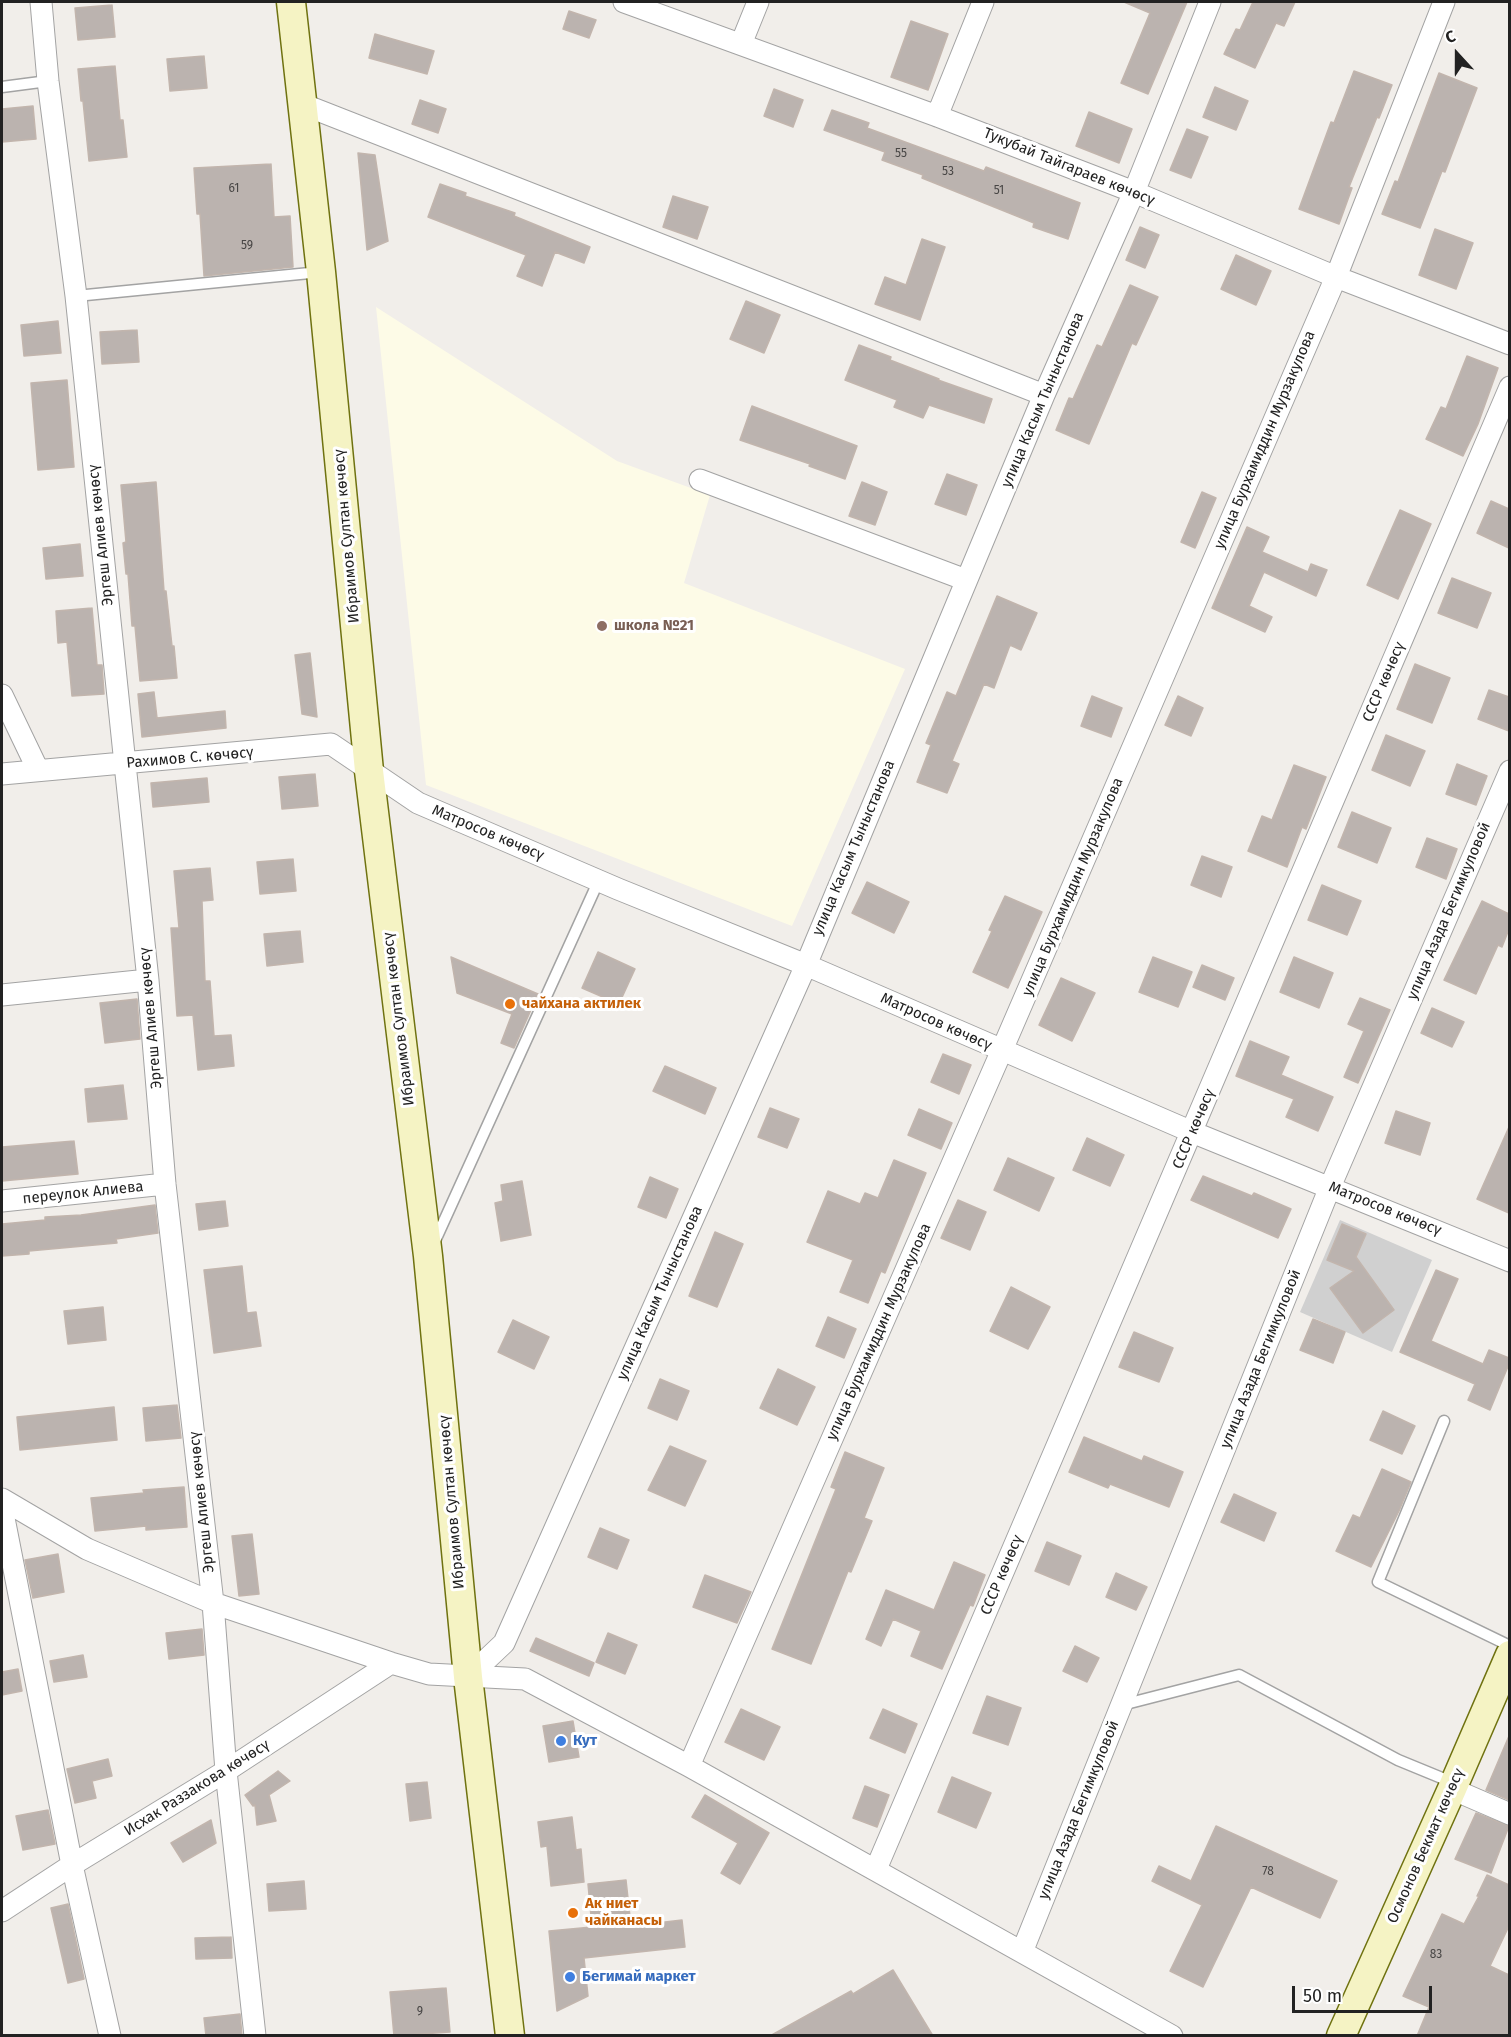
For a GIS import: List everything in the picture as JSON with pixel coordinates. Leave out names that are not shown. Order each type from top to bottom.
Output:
[{"type":"main road","name":"Ибраимов Султан көчөсү","points":[[291,2],[321,272],[369,771],[428,1256],[468,1677],[510,2036]]},
{"type":"main road","name":"Осмонов Бекмат көчөсү","points":[[1341,2036],[1509,1655]]},
{"type":"street","name":"Эргеш Алиев көчөсү","points":[[40,2],[76,296],[148,980],[165,1184],[213,1603],[226,1771],[255,2036]]},
{"type":"street","name":"Тукубай Тайгараев көчөсү","points":[[624,2],[937,116],[1134,192],[1336,277],[1509,344]]},
{"type":"street","points":[[741,44],[758,2]]},
{"type":"street","points":[[937,116],[983,2]]},
{"type":"street","name":"улица Касым Тыныстанова","points":[[468,1677],[504,1643],[806,965],[1044,395],[1134,192],[1210,2]]},
{"type":"street","name":"улица Бурхамиддин Мурзакулова","points":[[689,1766],[1336,277],[1444,2]]},
{"type":"street","points":[[302,104],[1044,395]]},
{"type":"street","name":"СССР көчөсү","points":[[876,1869],[1509,387]]},
{"type":"street","points":[[700,480],[966,580]]},
{"type":"street","points":[[2,695],[38,770]]},
{"type":"street","name":"Рахимов С. көчөсү","points":[[2,774],[332,744],[369,771]]},
{"type":"street","name":"Матросов көчөсү","points":[[369,771],[418,803],[806,965],[1192,1132],[1509,1261]]},
{"type":"street","name":"улица Азада Бегимкуловой","points":[[1022,1952],[1330,1187],[1509,771]]},
{"type":"street","points":[[2,995],[148,980]]},
{"type":"street","name":"переулок Алиева","points":[[2,1202],[165,1184]]},
{"type":"street","points":[[2,1499],[87,1549],[213,1603],[429,1674],[525,1679],[876,1869],[1172,2036]]},
{"type":"street","points":[[2,1508],[72,1865],[110,2036]]},
{"type":"street","name":"Исхак Раззакова көчөсү","points":[[2,1911],[72,1865],[226,1771],[391,1663]]},
{"type":"street","points":[[1453,1786],[1509,1814]]},
{"type":"lane","points":[[2,87],[48,81]]},
{"type":"lane","points":[[76,296],[321,272]]},
{"type":"lane","points":[[428,1256],[599,880]]},
{"type":"lane","points":[[1444,1421],[1378,1582],[1509,1646]]},
{"type":"lane","points":[[1122,1705],[1239,1676],[1398,1760],[1453,1786]]},
{"type":"shaded area","name":"школа №21","points":[[376,307],[617,461],[710,495],[684,583],[905,669],[792,926],[426,785]]},
{"type":"shaded area","points":[[1340,1220],[1432,1260],[1392,1352],[1300,1312]]},
{"type":"building","points":[[1124,2],[1187,2],[1148,94],[1121,83],[1150,13]]},
{"type":"building","points":[[1253,2],[1295,2],[1284,26],[1276,23],[1255,68],[1224,54],[1236,29],[1240,30]]},
{"type":"building","points":[[112,5],[115,37],[78,40],[75,8]]},
{"type":"building","points":[[569,11],[596,20],[589,38],[563,29]]},
{"type":"building","points":[[911,21],[948,34],[928,90],[891,77]]},
{"type":"building","points":[[375,34],[434,51],[427,74],[369,58]]},
{"type":"building","points":[[204,56],[207,88],[170,91],[167,59]]},
{"type":"building","points":[[115,66],[120,120],[123,120],[127,157],[89,161],[78,69]]},
{"type":"building","points":[[1354,71],[1392,85],[1349,187],[1352,188],[1339,224],[1299,209],[1331,122],[1334,123]]},
{"type":"building","points":[[1439,73],[1477,88],[1445,172],[1442,171],[1420,228],[1382,214],[1395,181],[1398,182]]},
{"type":"building","points":[[1215,87],[1248,101],[1236,130],[1203,117]]},
{"type":"building","points":[[774,89],[803,100],[793,127],[764,116]]},
{"type":"building","points":[[420,100],[446,109],[438,133],[412,124]]},
{"type":"building","points":[[33,106],[36,139],[2,142],[2,109]]},
{"type":"building","points":[[832,110],[869,123],[867,128],[984,171],[986,167],[1080,203],[1068,239],[1033,227],[1034,223],[922,178],[923,175],[882,160],[885,152],[824,130]]},
{"type":"building","points":[[1089,112],[1132,129],[1119,163],[1076,146]]},
{"type":"building","points":[[1187,129],[1208,137],[1191,178],[1170,170]]},
{"type":"building","points":[[358,153],[375,155],[388,241],[367,250]]},
{"type":"building","points":[[271,164],[274,217],[290,216],[293,267],[204,276],[194,168]]},
{"type":"building","points":[[440,184],[466,193],[465,196],[515,213],[514,216],[590,247],[584,263],[555,252],[542,286],[517,276],[526,255],[428,217]]},
{"type":"building","points":[[673,196],[708,207],[697,239],[663,227]]},
{"type":"building","points":[[1140,227],[1159,235],[1145,268],[1126,260]]},
{"type":"building","points":[[1435,229],[1473,243],[1456,289],[1419,275]]},
{"type":"building","points":[[922,239],[945,247],[920,320],[875,304],[885,277],[906,285]]},
{"type":"building","points":[[1236,255],[1271,271],[1256,305],[1221,289]]},
{"type":"building","points":[[1130,285],[1158,297],[1136,345],[1132,343],[1089,444],[1056,430],[1069,398],[1073,399],[1097,345],[1102,347]]},
{"type":"building","points":[[746,301],[780,315],[764,353],[730,339]]},
{"type":"building","points":[[58,321],[61,353],[24,356],[21,325]]},
{"type":"building","points":[[137,330],[139,362],[102,364],[100,332]]},
{"type":"building","points":[[859,345],[891,357],[890,360],[938,380],[992,399],[984,423],[929,405],[923,418],[894,407],[897,400],[845,380]]},
{"type":"building","points":[[1467,356],[1498,368],[1478,424],[1463,456],[1426,439],[1441,407],[1446,409]]},
{"type":"building","points":[[67,380],[74,467],[38,470],[31,383]]},
{"type":"building","points":[[752,406],[857,446],[845,479],[809,466],[810,464],[740,440]]},
{"type":"building","points":[[947,474],[977,485],[966,515],[935,504]]},
{"type":"building","points":[[156,482],[164,591],[166,591],[177,678],[140,681],[135,626],[132,626],[128,574],[126,574],[121,485]]},
{"type":"building","points":[[862,482],[887,492],[875,525],[849,516]]},
{"type":"building","points":[[1202,492],[1216,498],[1195,548],[1181,542]]},
{"type":"building","points":[[1491,501],[1509,509],[1509,548],[1477,533]]},
{"type":"building","points":[[1400,510],[1431,524],[1398,599],[1367,585]]},
{"type":"building","points":[[1247,527],[1269,537],[1262,552],[1308,572],[1311,564],[1327,570],[1316,596],[1264,572],[1249,606],[1272,617],[1265,632],[1212,608]]},
{"type":"building","points":[[80,544],[83,576],[46,579],[43,548]]},
{"type":"building","points":[[1452,578],[1491,593],[1477,628],[1438,613]]},
{"type":"building","points":[[997,596],[1037,613],[1021,650],[1010,645],[994,688],[984,684],[952,761],[959,764],[947,793],[917,782],[931,745],[926,743],[947,692],[956,696]]},
{"type":"building","points":[[92,608],[97,665],[102,665],[104,694],[72,696],[67,642],[58,643],[56,611]]},
{"type":"building","points":[[310,653],[317,717],[302,714],[295,655]]},
{"type":"building","points":[[1415,664],[1450,678],[1432,723],[1397,709]]},
{"type":"building","points":[[1489,690],[1509,697],[1509,731],[1478,719]]},
{"type":"building","points":[[154,692],[157,718],[225,711],[226,728],[142,737],[138,694]]},
{"type":"building","points":[[1092,696],[1122,708],[1111,737],[1081,726]]},
{"type":"building","points":[[1178,696],[1203,708],[1191,736],[1165,725]]},
{"type":"building","points":[[1386,735],[1425,751],[1410,786],[1372,770]]},
{"type":"building","points":[[1457,764],[1487,776],[1476,805],[1446,794]]},
{"type":"building","points":[[1294,765],[1326,777],[1306,829],[1302,827],[1287,867],[1248,851],[1262,816],[1272,820]]},
{"type":"building","points":[[315,774],[318,806],[282,809],[279,777]]},
{"type":"building","points":[[207,778],[209,802],[153,807],[151,783]]},
{"type":"building","points":[[1352,812],[1391,828],[1377,863],[1338,847]]},
{"type":"building","points":[[1427,838],[1457,849],[1446,879],[1416,867]]},
{"type":"building","points":[[1202,856],[1232,867],[1221,897],[1191,885]]},
{"type":"building","points":[[293,859],[296,891],[260,894],[257,862]]},
{"type":"building","points":[[210,868],[213,900],[202,901],[205,981],[210,981],[214,1036],[231,1035],[234,1066],[198,1070],[193,1015],[177,1016],[171,928],[179,928],[174,871]]},
{"type":"building","points":[[867,882],[909,902],[894,933],[852,913]]},
{"type":"building","points":[[1322,885],[1361,901],[1347,935],[1308,920]]},
{"type":"building","points":[[1005,896],[1042,912],[1008,988],[973,972]]},
{"type":"building","points":[[1482,901],[1509,914],[1509,929],[1502,947],[1498,945],[1476,994],[1444,980]]},
{"type":"building","points":[[300,931],[303,962],[267,966],[264,934]]},
{"type":"building","points":[[598,952],[635,969],[619,1004],[582,988]]},
{"type":"building","name":"чайхана актилек","points":[[451,957],[538,994],[514,1048],[501,1043],[512,1014],[457,993]]},
{"type":"building","points":[[1153,957],[1192,972],[1178,1007],[1139,992]]},
{"type":"building","points":[[1294,957],[1333,973],[1319,1008],[1280,992]]},
{"type":"building","points":[[1202,965],[1234,978],[1225,1000],[1193,987]]},
{"type":"building","points":[[1061,978],[1095,993],[1072,1041],[1039,1025]]},
{"type":"building","points":[[1360,998],[1390,1010],[1358,1083],[1344,1077],[1364,1031],[1348,1024]]},
{"type":"building","points":[[137,999],[140,1039],[105,1043],[100,1003]]},
{"type":"building","points":[[1432,1008],[1464,1022],[1452,1047],[1421,1033]]},
{"type":"building","points":[[1250,1041],[1289,1057],[1281,1075],[1333,1097],[1318,1131],[1286,1117],[1294,1099],[1236,1076]]},
{"type":"building","points":[[943,1054],[971,1065],[959,1094],[931,1082]]},
{"type":"building","points":[[665,1066],[716,1088],[705,1114],[653,1091]]},
{"type":"building","points":[[123,1085],[127,1119],[88,1122],[85,1089]]},
{"type":"building","points":[[770,1108],[799,1119],[787,1148],[758,1137]]},
{"type":"building","points":[[919,1109],[952,1123],[941,1149],[908,1135]]},
{"type":"building","points":[[1396,1111],[1430,1123],[1420,1155],[1385,1143]]},
{"type":"building","points":[[1509,1127],[1509,1213],[1477,1199]]},
{"type":"building","points":[[1087,1138],[1124,1155],[1110,1186],[1073,1170]]},
{"type":"building","points":[[74,1141],[78,1174],[2,1181],[2,1147]]},
{"type":"building","points":[[1008,1158],[1054,1178],[1039,1211],[994,1190]]},
{"type":"building","points":[[894,1160],[926,1173],[885,1273],[881,1271],[868,1303],[840,1292],[853,1260],[807,1242],[828,1191],[860,1204],[865,1193],[878,1198]]},
{"type":"building","points":[[1203,1176],[1252,1196],[1254,1193],[1291,1209],[1278,1238],[1191,1200]]},
{"type":"building","points":[[650,1177],[678,1189],[666,1218],[638,1207]]},
{"type":"building","points":[[522,1181],[531,1235],[501,1241],[495,1203],[503,1201],[501,1185]]},
{"type":"building","points":[[958,1200],[986,1212],[970,1250],[941,1238]]},
{"type":"building","points":[[225,1201],[228,1226],[199,1230],[196,1204]]},
{"type":"building","points":[[155,1205],[158,1233],[116,1239],[117,1243],[29,1251],[29,1254],[2,1256],[2,1224]]},
{"type":"building","points":[[1342,1224],[1366,1234],[1356,1257],[1394,1310],[1363,1333],[1330,1288],[1354,1271],[1327,1260]]},
{"type":"building","points":[[715,1232],[743,1244],[717,1307],[689,1296]]},
{"type":"building","points":[[242,1266],[247,1313],[256,1312],[261,1346],[214,1353],[204,1270]]},
{"type":"building","points":[[1436,1270],[1458,1279],[1431,1341],[1483,1364],[1489,1350],[1509,1358],[1509,1364],[1490,1410],[1468,1400],[1475,1384],[1400,1352]]},
{"type":"building","points":[[1011,1287],[1050,1307],[1028,1349],[990,1331]]},
{"type":"building","points":[[103,1307],[106,1340],[68,1344],[64,1311]]},
{"type":"building","points":[[828,1317],[856,1329],[844,1358],[816,1346]]},
{"type":"building","points":[[1313,1319],[1345,1332],[1333,1363],[1300,1350]]},
{"type":"building","points":[[513,1320],[549,1337],[534,1369],[498,1352]]},
{"type":"building","points":[[1134,1332],[1173,1348],[1159,1382],[1119,1367]]},
{"type":"building","points":[[778,1369],[815,1387],[797,1425],[760,1408]]},
{"type":"building","points":[[660,1379],[689,1391],[677,1420],[648,1408]]},
{"type":"building","points":[[177,1405],[181,1438],[146,1441],[143,1408]]},
{"type":"building","points":[[114,1407],[117,1440],[20,1450],[17,1417]]},
{"type":"building","points":[[1383,1411],[1415,1426],[1402,1454],[1370,1440]]},
{"type":"building","points":[[1084,1437],[1142,1461],[1144,1456],[1183,1472],[1169,1507],[1110,1484],[1108,1488],[1069,1472]]},
{"type":"building","points":[[670,1446],[706,1461],[685,1506],[648,1490]]},
{"type":"building","points":[[845,1452],[884,1468],[864,1518],[872,1521],[851,1572],[848,1571],[811,1664],[772,1649],[836,1489],[831,1487]]},
{"type":"building","points":[[1382,1469],[1411,1482],[1371,1567],[1336,1551],[1353,1515],[1360,1518]]},
{"type":"building","points":[[184,1487],[187,1527],[146,1530],[146,1526],[95,1531],[91,1498],[144,1493],[143,1490]]},
{"type":"building","points":[[1234,1494],[1276,1513],[1264,1541],[1221,1522]]},
{"type":"building","points":[[600,1528],[629,1540],[617,1569],[588,1557]]},
{"type":"building","points":[[252,1534],[259,1594],[239,1596],[232,1536]]},
{"type":"building","points":[[1047,1542],[1081,1556],[1069,1585],[1035,1571]]},
{"type":"building","points":[[58,1554],[64,1592],[33,1598],[25,1560]]},
{"type":"building","points":[[954,1562],[985,1575],[973,1606],[970,1605],[942,1669],[911,1656],[921,1631],[893,1619],[881,1646],[866,1639],[886,1590],[934,1610]]},
{"type":"building","points":[[1116,1573],[1147,1587],[1136,1610],[1106,1597]]},
{"type":"building","points":[[705,1575],[751,1592],[737,1623],[693,1607]]},
{"type":"building","points":[[202,1629],[204,1655],[169,1659],[166,1633]]},
{"type":"building","points":[[608,1633],[637,1645],[625,1674],[596,1662]]},
{"type":"building","points":[[536,1638],[594,1663],[589,1676],[530,1651]]},
{"type":"building","points":[[1075,1646],[1099,1658],[1087,1682],[1063,1671]]},
{"type":"building","points":[[83,1655],[87,1677],[54,1682],[50,1661]]},
{"type":"building","points":[[18,1669],[22,1691],[2,1695],[2,1672]]},
{"type":"building","points":[[987,1696],[1021,1708],[1008,1745],[973,1733]]},
{"type":"building","points":[[741,1709],[780,1727],[764,1760],[725,1742]]},
{"type":"building","points":[[883,1709],[917,1724],[905,1753],[870,1738]]},
{"type":"building","name":"Кут","points":[[573,1721],[579,1757],[549,1762],[543,1726]]},
{"type":"building","points":[[1509,1736],[1509,1800],[1486,1790]]},
{"type":"building","points":[[108,1759],[112,1776],[92,1781],[96,1798],[75,1803],[67,1769]]},
{"type":"building","points":[[278,1771],[290,1781],[269,1795],[276,1821],[257,1825],[255,1805],[253,1806],[245,1795]]},
{"type":"building","points":[[952,1777],[991,1793],[976,1828],[938,1812]]},
{"type":"building","points":[[427,1782],[431,1818],[410,1821],[406,1784]]},
{"type":"building","points":[[865,1786],[889,1795],[877,1827],[853,1818]]},
{"type":"building","points":[[705,1795],[769,1833],[740,1884],[721,1873],[738,1843],[692,1817]]},
{"type":"building","points":[[48,1810],[55,1844],[23,1850],[16,1816]]},
{"type":"building","points":[[1476,1813],[1509,1826],[1491,1873],[1455,1859]]},
{"type":"building","points":[[572,1817],[576,1850],[581,1849],[584,1882],[551,1886],[547,1846],[541,1847],[538,1822]]},
{"type":"building","points":[[211,1820],[216,1843],[183,1862],[171,1843]]},
{"type":"building","points":[[1216,1826],[1337,1881],[1320,1918],[1251,1887],[1203,1987],[1170,1971],[1202,1905],[1152,1881],[1159,1866],[1191,1881]]},
{"type":"building","points":[[1487,1875],[1509,1885],[1509,1926],[1490,1966],[1509,1975],[1509,2036],[1417,2036],[1429,2007],[1403,1996],[1442,1914],[1464,1924]]},
{"type":"building","points":[[626,1880],[631,1926],[682,1920],[685,1947],[584,1958],[588,1996],[557,2011],[549,1931],[592,1927],[588,1884]]},
{"type":"building","points":[[304,1881],[306,1909],[269,1911],[267,1884]]},
{"type":"building","points":[[68,1904],[84,1979],[68,1983],[51,1908]]},
{"type":"building","points":[[231,1937],[232,1958],[196,1959],[195,1938]]},
{"type":"building","points":[[893,1970],[933,2036],[770,2036],[851,1991],[853,1994]]},
{"type":"building","points":[[446,1988],[450,2032],[394,2036],[390,1992]]},
{"type":"building","points":[[240,2014],[242,2036],[206,2036],[204,2018]]},
{"type":"place","name":"школа №21","points":[[602,626]]},
{"type":"place","name":"чайхана актилек","points":[[510,1004]]},
{"type":"place","name":"Кут","points":[[561,1741]]},
{"type":"place","name":"Ак ниет чайканасы","points":[[573,1913]]},
{"type":"place","name":"Бегимай маркет","points":[[570,1977]]}]
